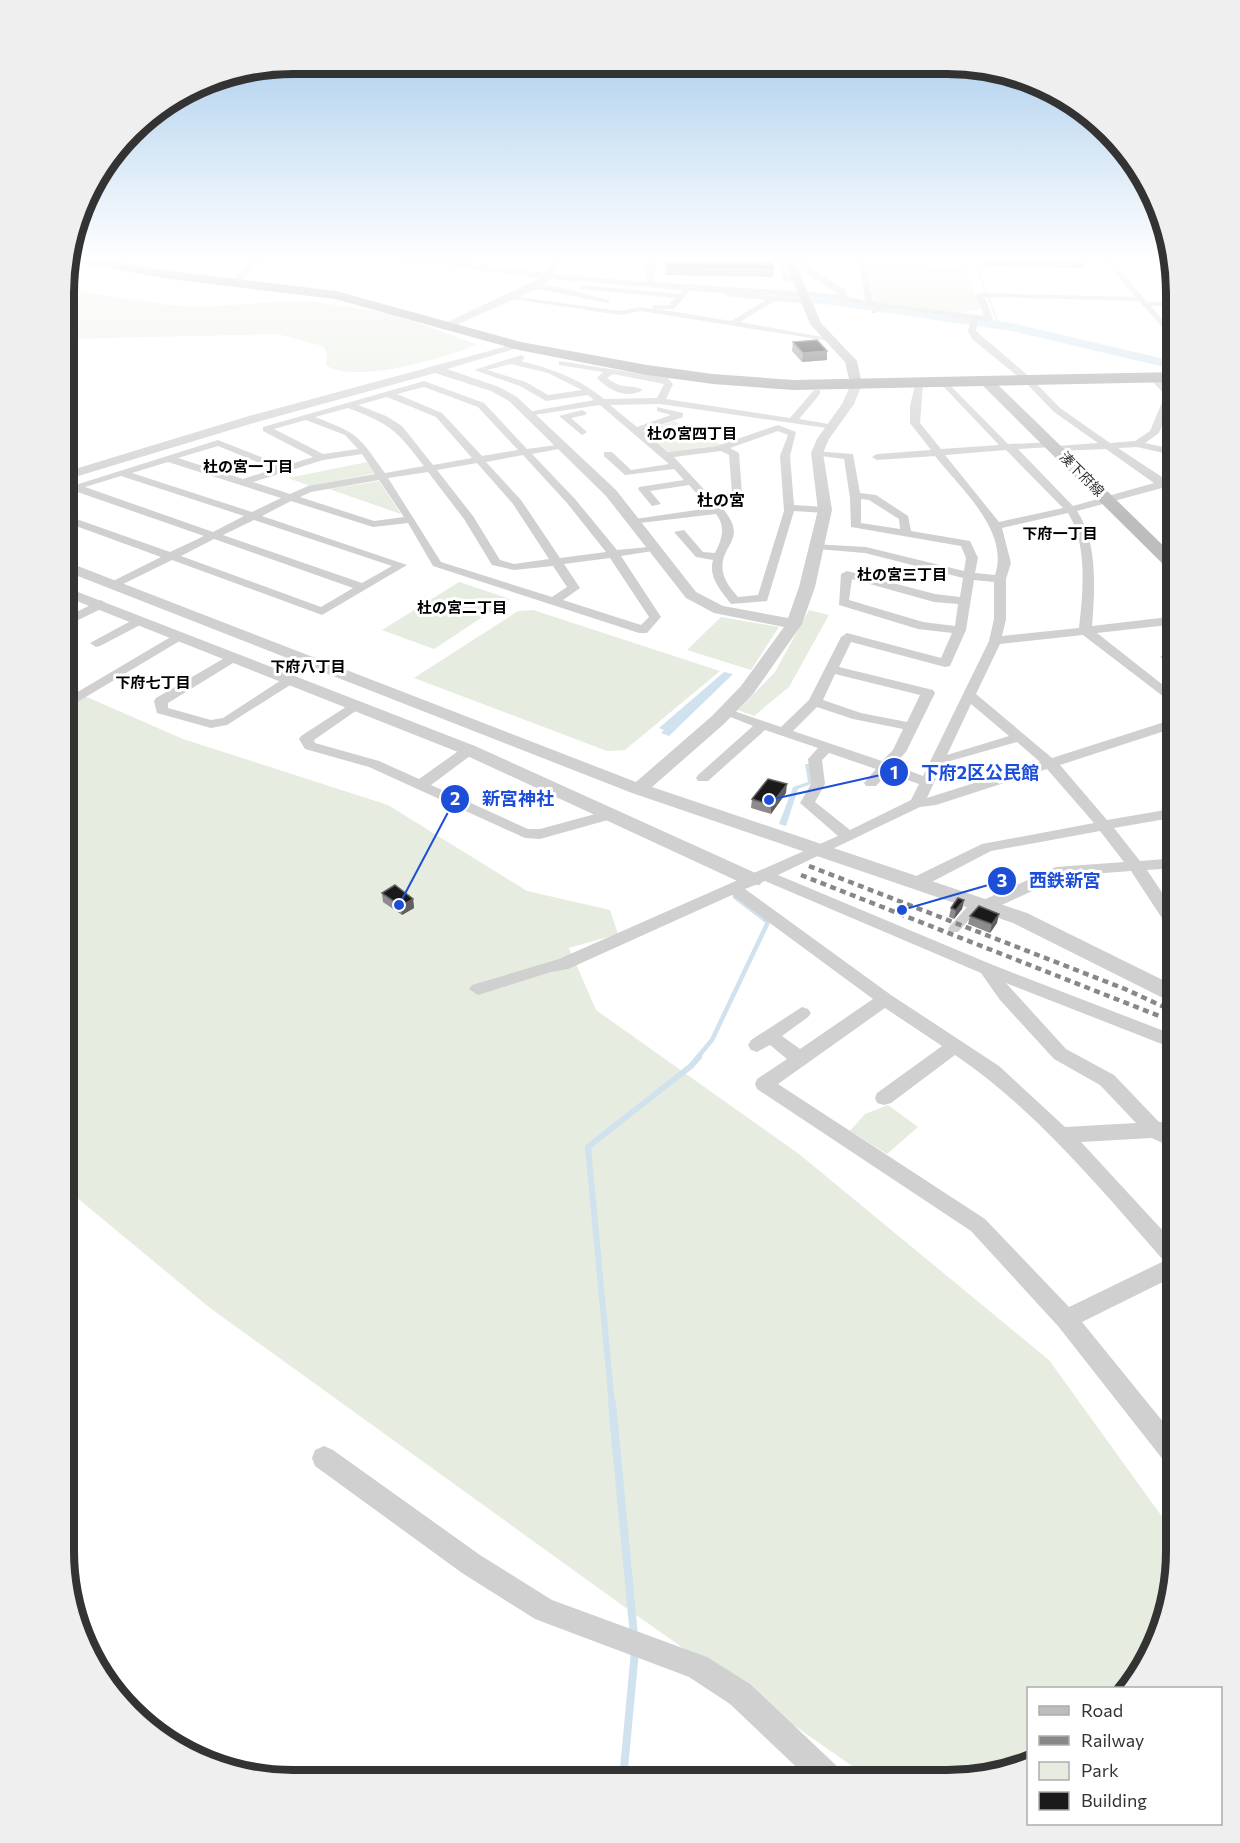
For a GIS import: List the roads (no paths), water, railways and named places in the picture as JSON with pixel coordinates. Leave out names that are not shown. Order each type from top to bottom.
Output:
[{"type":"highway","points":[[519,346],[701,378],[776,384],[1166,377]]},
{"type":"main road","points":[[836,346],[851,361],[856,384]]},
{"type":"main road","name":"湊下府線","points":[[987,382],[1166,557]]},
{"type":"street","points":[[74,473],[253,419],[519,346]]},
{"type":"street","points":[[985,346],[1029,381],[1057,410],[1105,446],[1166,486]]},
{"type":"street","points":[[531,356],[478,370],[523,384],[546,398],[589,392]]},
{"type":"street","points":[[512,361],[566,377],[589,392],[677,466],[719,510],[728,524],[729,537],[715,570],[717,578],[735,601],[764,598],[789,508],[785,456],[794,434],[778,428],[722,448],[665,455]]},
{"type":"street","points":[[562,363],[665,380],[669,384],[660,401]]},
{"type":"street","points":[[435,369],[503,392],[528,413],[612,493],[685,589],[699,601],[719,610],[794,624]]},
{"type":"street","points":[[611,371],[602,378],[617,390],[666,391]]},
{"type":"street","points":[[1154,378],[1166,391]]},
{"type":"street","points":[[944,382],[1069,509],[1078,521],[1085,539],[1088,607],[1085,630]]},
{"type":"street","points":[[917,802],[995,641],[1000,619],[1000,579],[1005,563],[996,526],[914,419],[919,383]]},
{"type":"street","points":[[306,417],[348,433],[381,475],[411,519],[437,564],[643,630],[655,617],[613,553],[571,501],[481,405],[424,384],[348,405],[306,417],[266,429],[322,457]]},
{"type":"street","points":[[639,789],[725,712],[758,678],[794,624],[807,587],[825,510],[817,453],[831,427],[848,404],[856,384]]},
{"type":"street","points":[[792,421],[817,392]]},
{"type":"street","points":[[388,394],[439,415],[517,502],[574,588],[552,602]]},
{"type":"street","points":[[582,432],[564,416],[660,401],[831,427]]},
{"type":"street","points":[[1137,444],[1154,433],[1166,404]]},
{"type":"street","points":[[348,405],[394,424],[469,518],[496,563],[513,567],[655,548]]},
{"type":"street","points":[[528,413],[654,407],[680,415],[634,430]]},
{"type":"street","points":[[74,488],[218,443],[281,468]]},
{"type":"street","points":[[877,458],[1010,448],[1137,444],[1166,451]]},
{"type":"street","points":[[113,585],[291,497],[319,486],[561,446]]},
{"type":"street","points":[[710,500],[737,495],[734,453],[722,448]]},
{"type":"street","points":[[244,482],[281,468],[322,457],[363,451]]},
{"type":"street","points":[[784,732],[815,702],[848,637],[945,663],[960,630],[972,558],[966,543],[855,525],[858,496],[850,474],[851,452],[817,453]]},
{"type":"street","points":[[608,453],[629,473],[677,466]]},
{"type":"street","points":[[170,459],[373,524],[411,519]]},
{"type":"street","points":[[74,521],[322,610],[401,565],[123,473]]},
{"type":"street","points":[[656,504],[643,489],[692,482]]},
{"type":"street","points":[[996,526],[1108,501],[1163,484]]},
{"type":"street","points":[[74,491],[362,587]]},
{"type":"street","points":[[858,496],[872,497],[904,519],[906,534]]},
{"type":"street","points":[[789,508],[825,510]]},
{"type":"street","points":[[635,522],[719,510]]},
{"type":"street","points":[[680,532],[700,555],[719,557]]},
{"type":"street","points":[[817,546],[866,550],[948,573],[1000,579]]},
{"type":"street","points":[[960,630],[922,626],[843,602],[847,569],[934,598],[964,601]]},
{"type":"street","points":[[74,570],[639,789],[1020,918],[1166,988]]},
{"type":"street","points":[[74,595],[469,750],[610,814],[759,877],[1166,1039]]},
{"type":"street","points":[[74,618],[101,604]]},
{"type":"street","points":[[96,643],[140,620]]},
{"type":"street","points":[[995,641],[1166,621]]},
{"type":"street","points":[[1085,630],[1166,694]]},
{"type":"street","points":[[74,700],[179,636]]},
{"type":"street","points":[[233,657],[161,701],[162,710],[211,724],[227,721],[291,680]]},
{"type":"street","points":[[832,669],[874,682],[928,693],[899,752],[871,783]]},
{"type":"street","points":[[969,695],[1050,763],[1105,825],[1166,911]]},
{"type":"street","points":[[815,702],[858,716],[911,727]]},
{"type":"street","points":[[355,705],[306,739],[310,746],[374,764],[525,833],[540,834],[610,814]]},
{"type":"street","points":[[725,712],[927,782]]},
{"type":"street","points":[[703,778],[763,725]]},
{"type":"street","points":[[478,989],[562,964],[849,837],[917,802],[931,802],[1166,726]]},
{"type":"street","points":[[938,759],[950,759],[1020,737]]},
{"type":"street","points":[[827,747],[815,759],[818,784],[807,803],[849,837]]},
{"type":"street","points":[[421,785],[469,750]]},
{"type":"street","points":[[916,883],[987,847],[1166,814]]},
{"type":"street","points":[[954,930],[973,908],[985,906],[1062,871],[1166,863]]},
{"type":"street","points":[[733,888],[885,999],[992,1071],[1089,1161],[1166,1248]]},
{"type":"street","points":[[987,969],[1006,996],[1060,1054],[1107,1080],[1154,1130],[1166,1136]]},
{"type":"street","points":[[885,999],[764,1084],[978,1225],[1065,1319],[1166,1444]]},
{"type":"street","points":[[800,1059],[764,1040],[802,1013]]},
{"type":"street","points":[[884,1098],[954,1047]]},
{"type":"street","points":[[1062,1135],[1166,1130]]},
{"type":"street","points":[[1065,1319],[1166,1270]]},
{"type":"street","points":[[324,1458],[471,1564],[544,1610],[698,1667],[740,1694],[820,1770]]},
{"type":"water","points":[[724,672],[733,674],[669,736],[661,733],[664,730],[659,728]]},
{"type":"water","points":[[805,764],[810,764],[811,784],[798,789],[786,826],[779,824],[793,787],[808,782]]},
{"type":"waterway","points":[[1092,346],[1166,363]]},
{"type":"waterway","points":[[697,1058],[712,1040],[768,922],[735,897]]},
{"type":"waterway","points":[[612,1405],[588,1147],[691,1066],[699,1057]]},
{"type":"waterway","points":[[612,1403],[634,1636]]},
{"type":"waterway","points":[[624,1770],[635,1651]]},
{"type":"railway","points":[[809,866],[1125,989],[1166,1008]]},
{"type":"railway","points":[[801,875],[1166,1019]]},
{"type":"place","name":"下府2区公民館","points":[[769,800]]},
{"type":"place","name":"新宮神社","points":[[399,905]]},
{"type":"place","name":"西鉄新宮","points":[[902,910]]},
{"type":"district","name":"杜の宮四丁目","points":[[692,434]]},
{"type":"district","name":"杜の宮一丁目","points":[[248,467]]},
{"type":"district","name":"杜の宮","points":[[721,500]]},
{"type":"district","name":"下府一丁目","points":[[1060,534]]},
{"type":"district","name":"杜の宮三丁目","points":[[902,575]]},
{"type":"district","name":"杜の宮二丁目","points":[[462,608]]},
{"type":"district","name":"下府八丁目","points":[[308,667]]},
{"type":"district","name":"下府七丁目","points":[[153,683]]}]
